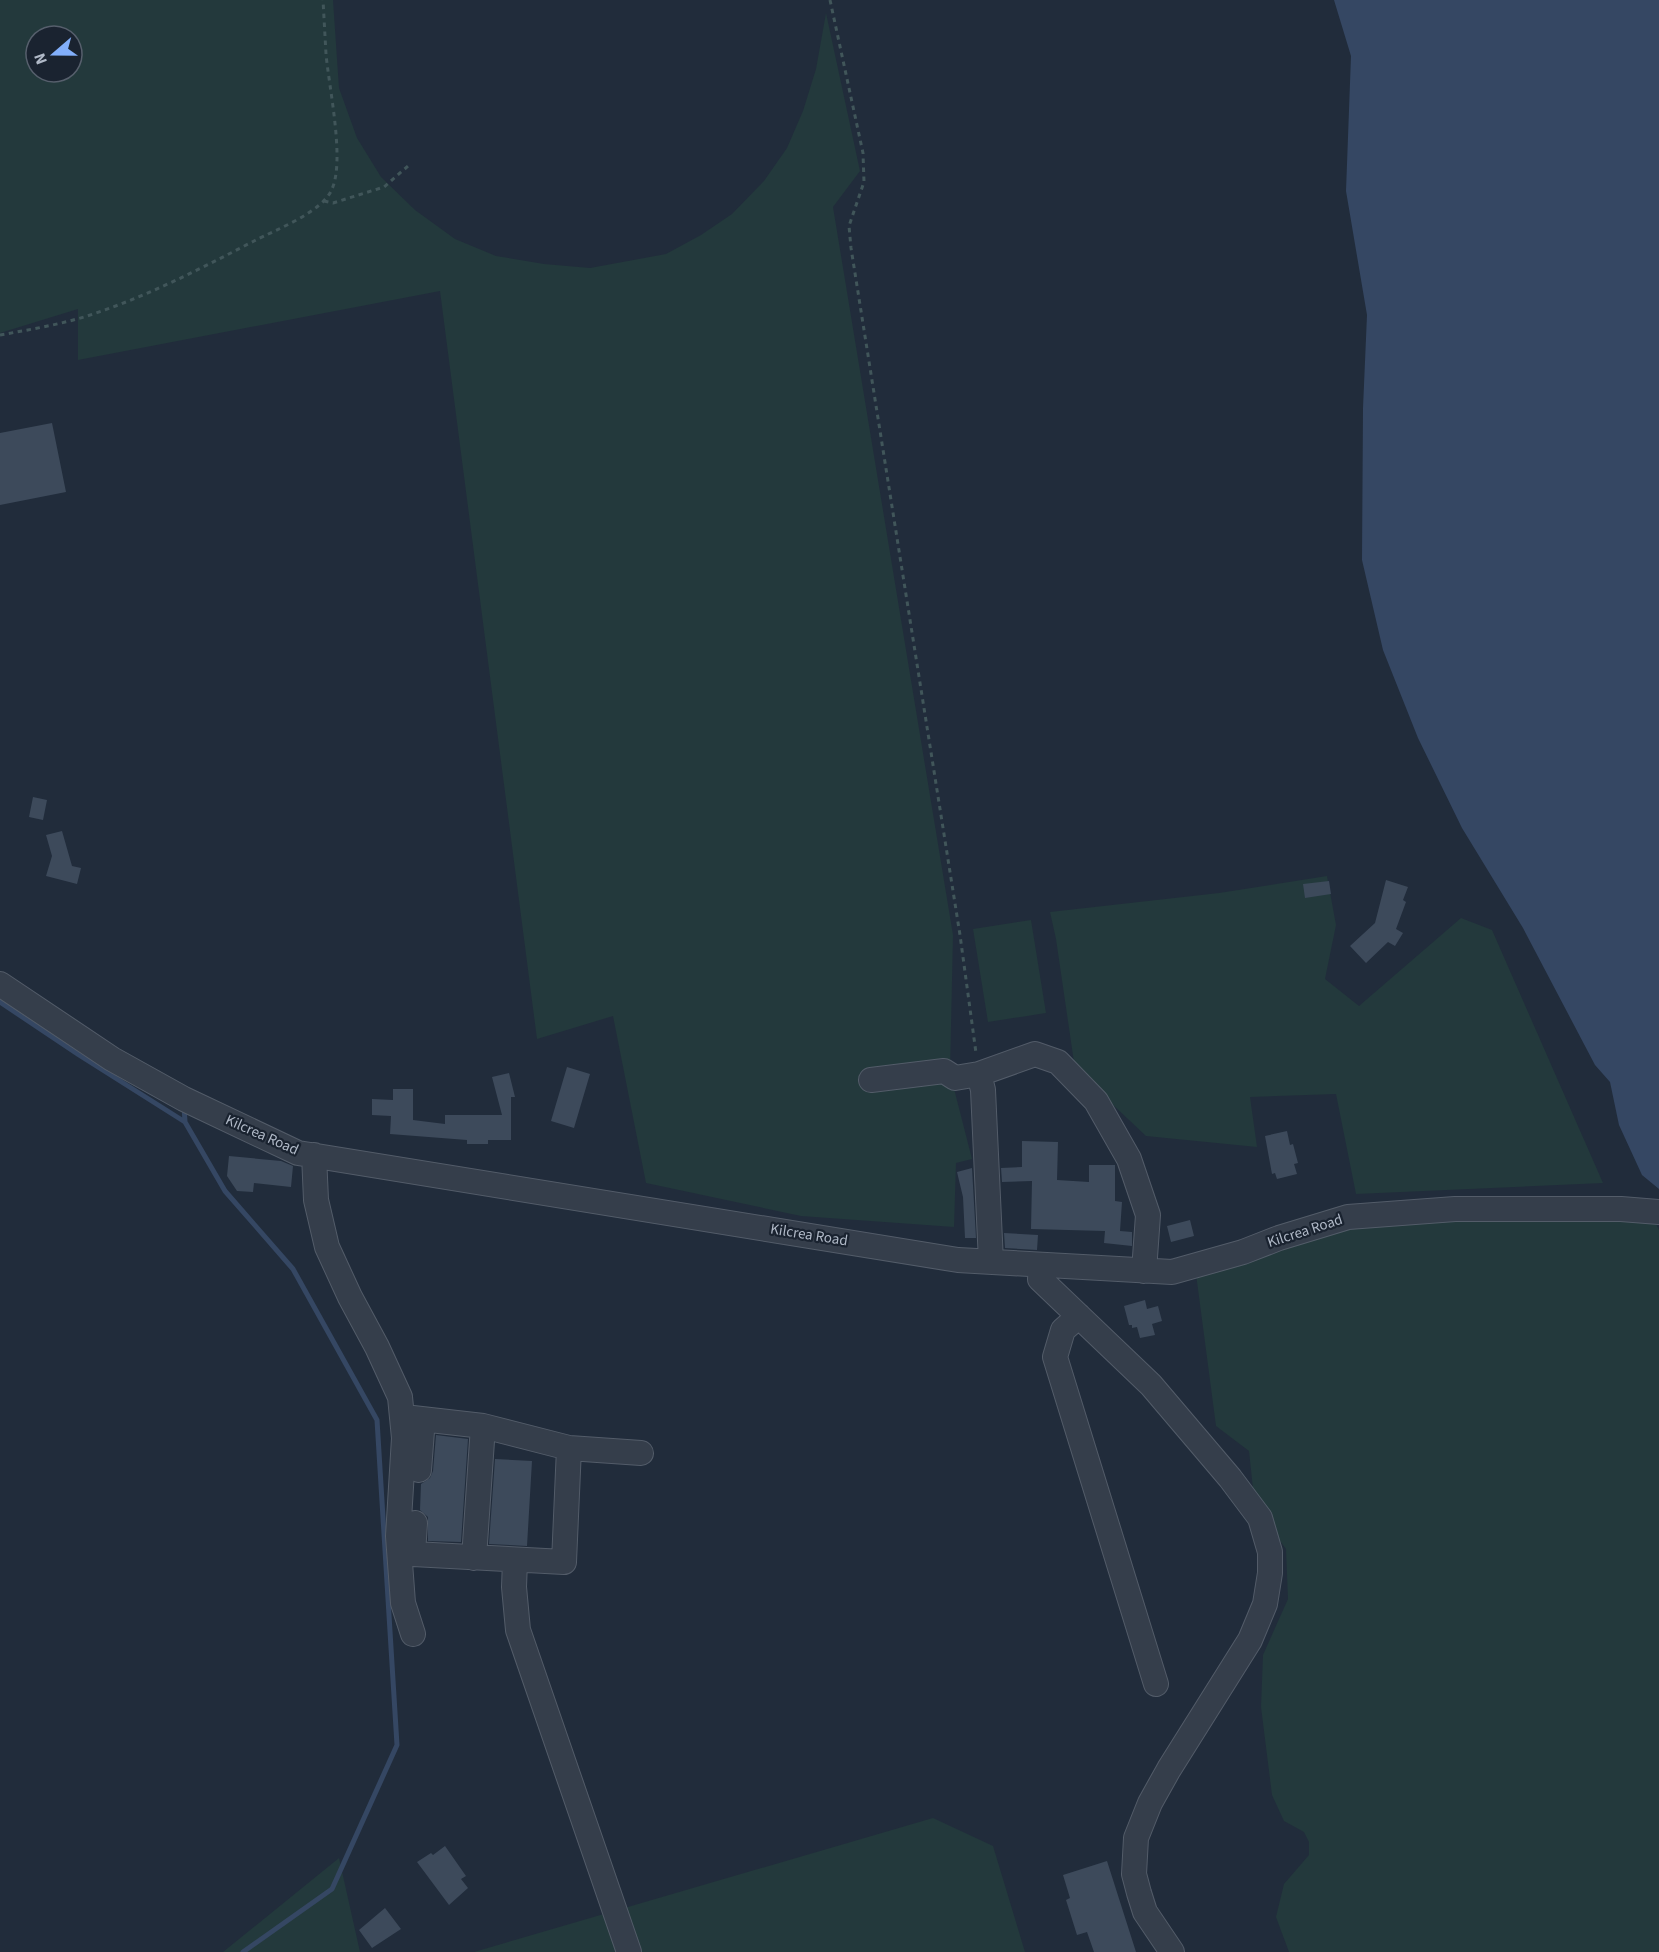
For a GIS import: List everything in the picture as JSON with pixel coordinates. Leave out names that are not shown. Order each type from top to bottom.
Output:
[{"type":"street","name":"Kilcrea Road","points":[[0,984],[112,1059],[184,1099],[298,1153],[958,1260],[1173,1272],[1243,1252],[1279,1238],[1348,1217],[1455,1209],[1621,1209],[1659,1212]]},
{"type":"street","points":[[871,1080],[944,1071],[955,1078],[978,1074],[1035,1054],[1058,1062],[1096,1101],[1129,1159],[1148,1215],[1144,1271]]},
{"type":"street","points":[[978,1074],[983,1090],[991,1262]]},
{"type":"street","points":[[315,1155],[316,1200],[327,1248],[400,1397],[404,1438],[398,1536],[403,1603],[413,1634]]},
{"type":"street","points":[[1041,1264],[1040,1279],[1151,1385],[1230,1478],[1260,1518],[1270,1552],[1270,1573],[1264,1604],[1250,1640],[1169,1769],[1150,1803],[1136,1838],[1134,1874],[1138,1893],[1145,1912],[1172,1952]]},
{"type":"street","points":[[1078,1316],[1063,1330],[1055,1357],[1156,1684]]},
{"type":"street","points":[[402,1417],[483,1426],[569,1448],[641,1453]]},
{"type":"street","points":[[474,1558],[483,1426]]},
{"type":"street","points":[[422,1431],[413,1554],[564,1562],[569,1448]]},
{"type":"street","points":[[515,1561],[514,1587],[518,1630],[629,1952]]},
{"type":"path","points":[[0,335],[81,318],[161,288],[301,217],[324,201],[332,190],[337,145],[323,0]]},
{"type":"path","points":[[830,0],[863,153],[864,182],[849,226],[851,248],[958,923],[978,1074]]},
{"type":"path","points":[[324,201],[333,203],[384,188],[408,166]]},
{"type":"green space","points":[[0,0],[333,0],[339,88],[357,138],[381,177],[415,210],[455,239],[496,256],[544,264],[590,268],[666,254],[701,235],[732,214],[764,181],[787,148],[803,111],[816,69],[826,13],[860,171],[833,207],[953,935],[950,1073],[972,1159],[956,1163],[954,1227],[801,1216],[646,1183],[613,1016],[537,1039],[440,291],[78,360],[78,309],[0,333]]},
{"type":"green space","points":[[1327,876],[1336,925],[1325,979],[1359,1006],[1461,918],[1492,930],[1603,1183],[1356,1194],[1336,1094],[1250,1097],[1257,1147],[1146,1136],[1075,1069],[1050,912],[1219,893]]},
{"type":"green space","points":[[1031,920],[1046,1013],[988,1022],[973,929]]},
{"type":"green space","points":[[1654,1220],[1659,1230],[1659,1952],[1289,1952],[1276,1917],[1284,1884],[1309,1855],[1309,1842],[1304,1832],[1284,1821],[1272,1795],[1261,1707],[1263,1655],[1288,1599],[1286,1549],[1264,1519],[1254,1498],[1249,1451],[1216,1426],[1196,1274],[1247,1262],[1333,1232],[1381,1222]]},
{"type":"green space","points":[[933,1818],[993,1846],[1025,1952],[474,1952]]},
{"type":"green space","points":[[339,1858],[360,1952],[223,1952]]},
{"type":"water","points":[[1334,0],[1659,0],[1659,1189],[1642,1175],[1619,1125],[1610,1082],[1595,1065],[1523,928],[1462,828],[1418,738],[1383,650],[1362,560],[1363,408],[1367,315],[1346,191],[1351,56]]},
{"type":"building","points":[[52,423],[66,492],[0,505],[0,433]]},
{"type":"building","points":[[33,797],[47,800],[43,820],[29,817]]},
{"type":"building","points":[[62,831],[72,866],[81,868],[77,884],[46,876],[52,856],[46,835]]},
{"type":"building","points":[[1386,880],[1408,887],[1403,900],[1406,902],[1396,929],[1403,933],[1395,946],[1388,942],[1366,963],[1350,946],[1375,923]]},
{"type":"building","points":[[1329,881],[1331,894],[1305,898],[1303,884]]},
{"type":"building","points":[[567,1067],[590,1074],[574,1128],[551,1121]]},
{"type":"building","points":[[509,1073],[515,1097],[511,1097],[511,1140],[488,1140],[488,1144],[467,1144],[467,1140],[390,1134],[391,1116],[372,1115],[372,1099],[393,1100],[393,1089],[413,1089],[413,1120],[445,1124],[445,1115],[502,1115],[492,1077]]},
{"type":"building","points":[[1287,1131],[1298,1163],[1294,1164],[1297,1174],[1277,1179],[1275,1173],[1272,1174],[1265,1136]]},
{"type":"building","points":[[1022,1141],[1058,1142],[1057,1180],[1089,1182],[1089,1165],[1115,1165],[1115,1201],[1122,1202],[1120,1231],[1132,1232],[1132,1246],[1104,1243],[1105,1231],[1031,1229],[1032,1181],[1002,1182],[1001,1168],[1022,1167]]},
{"type":"building","points":[[229,1156],[281,1161],[293,1166],[291,1187],[254,1183],[253,1192],[237,1191],[227,1176]]},
{"type":"building","points":[[972,1168],[976,1238],[965,1238],[963,1197],[957,1172]]},
{"type":"building","points":[[1190,1220],[1194,1236],[1171,1242],[1167,1226]]},
{"type":"building","points":[[1004,1233],[1038,1235],[1037,1250],[1005,1248]]},
{"type":"building","points":[[1145,1300],[1147,1309],[1158,1306],[1162,1321],[1152,1324],[1155,1335],[1140,1338],[1137,1327],[1132,1328],[1132,1325],[1129,1325],[1124,1306]]},
{"type":"building","points":[[436,1435],[468,1439],[461,1542],[428,1541],[428,1517],[420,1510],[421,1484],[430,1478],[433,1471]]},
{"type":"building","points":[[495,1459],[532,1461],[527,1546],[489,1544]]},
{"type":"building","points":[[445,1846],[466,1876],[461,1879],[468,1888],[449,1905],[417,1862],[431,1853],[433,1855]]},
{"type":"building","points":[[1107,1861],[1136,1952],[1094,1952],[1087,1932],[1077,1935],[1066,1900],[1070,1898],[1063,1875]]},
{"type":"building","points":[[385,1908],[401,1929],[372,1948],[359,1930]]},
{"type":"waterway","points":[[0,1002],[185,1122]]},
{"type":"waterway","points":[[184,1106],[185,1122],[225,1191],[293,1269],[377,1420],[397,1745],[332,1889],[243,1952]]}]
